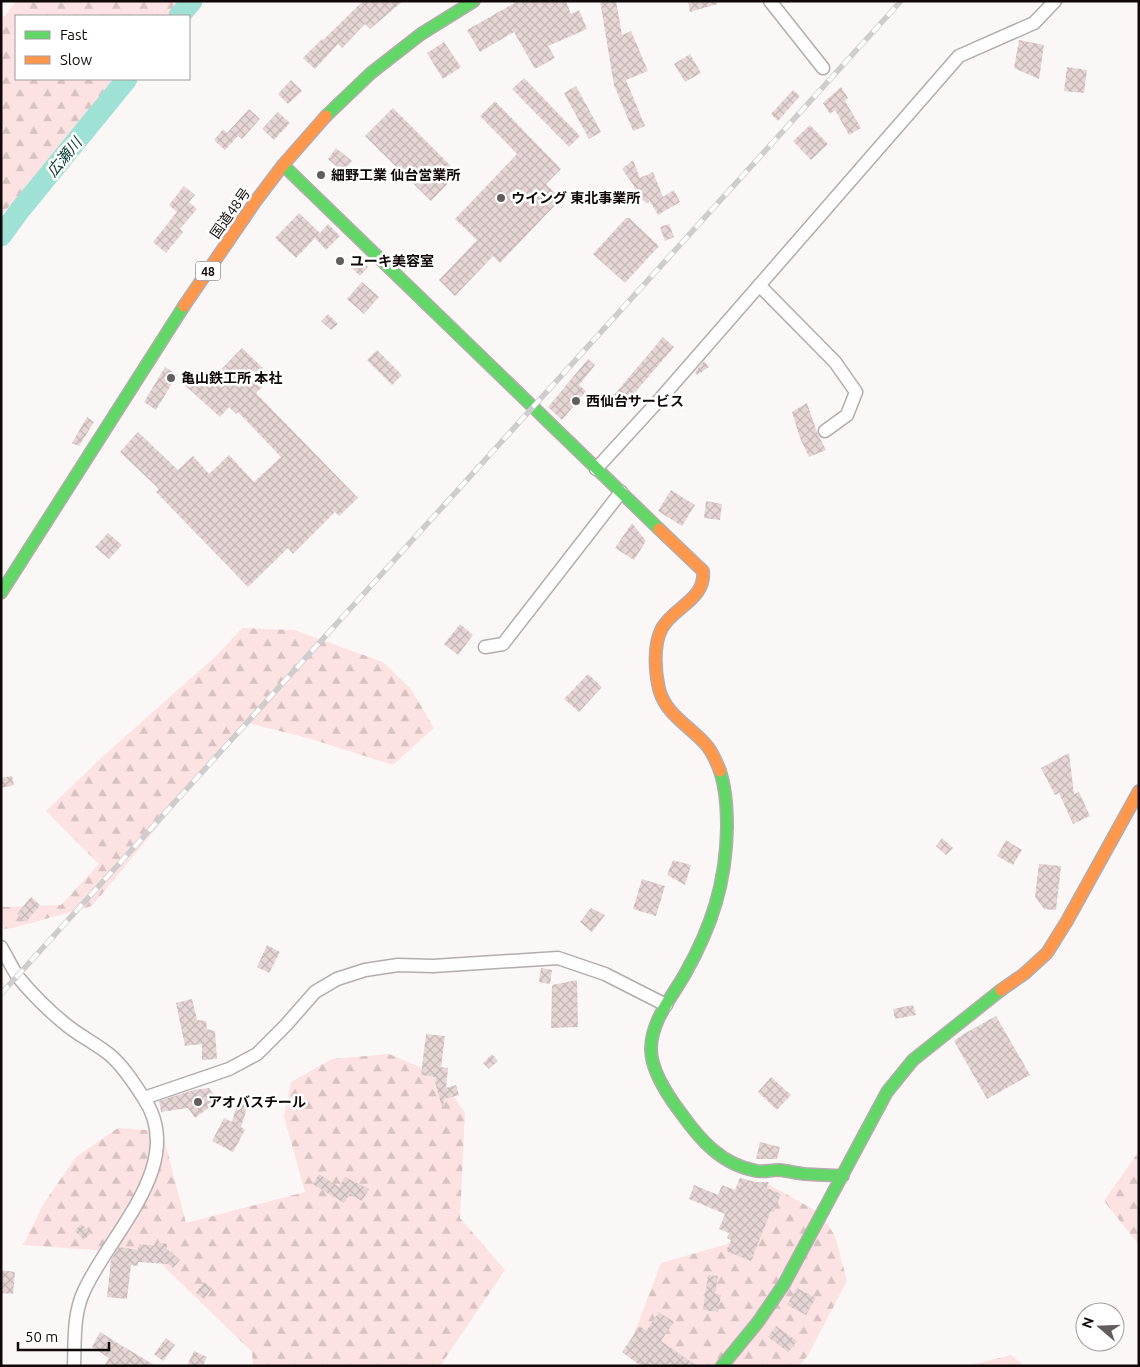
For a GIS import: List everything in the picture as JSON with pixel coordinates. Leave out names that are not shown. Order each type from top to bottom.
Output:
[{"type":"main road","name":"国道48号","points":[[1,593],[193,293],[283,164],[323,119],[371,74],[421,34],[474,1]]},
{"type":"main road","points":[[283,164],[596,469],[700,567],[705,576],[698,592],[662,628],[657,639],[657,678],[663,703],[671,714],[707,747],[716,762],[725,785],[727,802],[726,853],[718,901],[704,937],[653,1032],[651,1046],[653,1063],[663,1086],[692,1129],[707,1147],[726,1160],[750,1170],[765,1173],[774,1170],[843,1176]]},
{"type":"main road","points":[[726,1365],[784,1284],[887,1092],[913,1060],[999,991],[1024,974],[1047,953],[1067,921],[1139,791]]},
{"type":"street","points":[[770,1],[823,68]]},
{"type":"street","points":[[596,469],[655,405],[959,56],[1034,23],[1055,1]]},
{"type":"street","points":[[759,285],[834,362],[856,392],[847,415],[825,431]]},
{"type":"street","points":[[485,647],[503,644],[621,492]]},
{"type":"street","points":[[1,947],[18,976],[42,1003],[69,1027],[111,1056],[144,1098],[156,1122],[158,1137],[156,1153],[138,1203],[91,1276],[83,1292],[76,1318],[74,1366]]},
{"type":"street","points":[[144,1098],[228,1069],[257,1054],[286,1026],[315,992],[336,979],[365,970],[398,966],[434,966],[558,958],[605,974],[666,1005]]},
{"type":"green space","points":[[16,1],[200,1],[187,15],[15,15],[15,80],[127,80],[1,215],[1,17],[5,16]]},
{"type":"green space","points":[[242,628],[294,630],[383,662],[411,689],[434,728],[393,765],[311,739],[244,722],[92,906],[13,928],[1,929],[1,905],[2,907],[61,905],[99,864],[46,811],[102,757],[217,655]]},
{"type":"green space","points":[[389,1054],[439,1075],[465,1113],[460,1218],[505,1270],[440,1366],[253,1366],[252,1352],[151,1254],[23,1245],[44,1203],[76,1157],[118,1128],[162,1131],[186,1223],[305,1192],[284,1117],[291,1082],[332,1059]]},
{"type":"green space","points":[[1139,1151],[1139,1245],[1104,1201]]},
{"type":"green space","points":[[768,1184],[820,1213],[835,1236],[847,1281],[808,1355],[799,1366],[670,1366],[631,1342],[661,1263],[734,1242]]},
{"type":"green space","points":[[1011,1355],[1025,1366],[967,1366]]},
{"type":"building","points":[[363,1],[403,1],[370,29],[365,24],[342,48],[338,44],[315,69],[303,58]]},
{"type":"building","points":[[518,1],[566,1],[571,14],[579,10],[587,29],[548,46],[555,58],[535,69],[514,32],[480,52],[467,30]]},
{"type":"building","points":[[600,1],[616,1],[622,35],[631,31],[648,71],[626,80],[645,126],[633,131],[614,85]]},
{"type":"building","points":[[688,1],[716,1],[717,4],[690,12]]},
{"type":"building","points":[[1019,40],[1044,45],[1039,79],[1014,68]]},
{"type":"building","points":[[444,42],[461,67],[443,79],[427,53]]},
{"type":"building","points":[[690,54],[701,73],[685,82],[674,64]]},
{"type":"building","points":[[1067,67],[1087,70],[1084,93],[1064,91]]},
{"type":"building","points":[[524,78],[580,136],[569,147],[512,89]]},
{"type":"building","points":[[291,80],[302,91],[288,104],[278,94]]},
{"type":"building","points":[[576,86],[601,132],[589,139],[564,93]]},
{"type":"building","points":[[841,87],[848,98],[845,101],[861,128],[849,135],[835,110],[830,114],[823,103]]},
{"type":"building","points":[[793,90],[800,96],[778,121],[771,114]]},
{"type":"building","points":[[495,101],[561,169],[546,184],[561,199],[500,263],[493,256],[455,296],[439,280],[477,240],[455,219],[517,154],[480,116]]},
{"type":"building","points":[[393,108],[458,173],[431,201],[365,136]]},
{"type":"building","points":[[249,109],[260,119],[242,139],[238,136],[225,150],[214,140],[223,129],[227,133]]},
{"type":"building","points":[[278,112],[290,123],[274,140],[262,129]]},
{"type":"building","points":[[810,125],[828,144],[811,160],[793,141]]},
{"type":"building","points":[[336,148],[352,161],[343,172],[328,159]]},
{"type":"building","points":[[633,160],[640,178],[653,172],[663,197],[674,190],[680,202],[658,215],[648,198],[649,202],[640,201],[634,186],[622,169]]},
{"type":"building","points":[[184,186],[195,195],[189,202],[197,209],[180,229],[183,232],[166,253],[153,242],[177,212],[169,205]]},
{"type":"building","points":[[299,213],[320,233],[328,224],[340,236],[326,250],[315,238],[296,258],[275,238]]},
{"type":"building","points":[[626,218],[629,218],[659,246],[625,283],[593,254]]},
{"type":"building","points":[[669,224],[674,237],[665,241],[660,227]]},
{"type":"building","points":[[358,258],[368,267],[360,276],[350,266]]},
{"type":"building","points":[[362,282],[379,297],[364,314],[347,299]]},
{"type":"building","points":[[328,314],[338,324],[331,330],[321,321]]},
{"type":"building","points":[[663,337],[674,347],[625,404],[614,395]]},
{"type":"building","points":[[242,348],[272,377],[256,393],[358,498],[339,516],[335,512],[293,554],[288,548],[248,587],[156,492],[159,489],[120,452],[138,432],[178,470],[193,456],[209,474],[229,455],[254,482],[281,457],[238,412],[236,414],[229,407],[220,417],[180,381],[188,372],[204,387]]},
{"type":"building","points":[[377,350],[402,375],[392,385],[367,360]]},
{"type":"building","points":[[588,359],[595,365],[579,385],[586,391],[562,420],[548,407]]},
{"type":"building","points":[[704,361],[709,367],[697,375],[695,372]]},
{"type":"building","points":[[165,367],[177,375],[156,410],[144,402]]},
{"type":"building","points":[[807,403],[818,435],[826,450],[809,457],[800,438],[792,412]]},
{"type":"building","points":[[87,417],[94,422],[79,446],[72,443]]},
{"type":"building","points":[[671,490],[695,505],[682,526],[658,511]]},
{"type":"building","points":[[706,501],[722,504],[720,520],[704,518]]},
{"type":"building","points":[[632,523],[646,541],[634,560],[615,548]]},
{"type":"building","points":[[108,533],[122,545],[109,559],[95,547]]},
{"type":"building","points":[[460,624],[473,635],[458,655],[444,644]]},
{"type":"building","points":[[588,674],[602,687],[579,712],[564,699]]},
{"type":"building","points":[[1069,753],[1074,794],[1079,792],[1090,816],[1073,824],[1059,793],[1055,795],[1041,768]]},
{"type":"building","points":[[12,776],[14,785],[1,788],[1,778]]},
{"type":"building","points":[[942,838],[953,848],[946,855],[936,846]]},
{"type":"building","points":[[1006,840],[1022,850],[1013,865],[997,856]]},
{"type":"building","points":[[673,860],[691,865],[685,885],[667,875]]},
{"type":"building","points":[[1039,864],[1061,866],[1056,910],[1044,909],[1035,897]]},
{"type":"building","points":[[642,879],[665,886],[656,916],[633,909]]},
{"type":"building","points":[[31,897],[40,905],[26,922],[17,914]]},
{"type":"building","points":[[591,908],[605,915],[592,932],[580,922]]},
{"type":"building","points":[[267,945],[280,952],[269,973],[257,967]]},
{"type":"building","points":[[541,968],[552,970],[550,984],[539,982]]},
{"type":"building","points":[[577,980],[578,1027],[551,1028],[552,985]]},
{"type":"building","points":[[192,999],[197,1020],[206,1021],[207,1029],[215,1031],[217,1059],[202,1060],[202,1044],[185,1046],[176,1003]]},
{"type":"building","points":[[913,1005],[916,1015],[895,1019],[893,1009]]},
{"type":"building","points":[[996,1016],[1030,1075],[987,1099],[954,1041]]},
{"type":"building","points":[[426,1034],[445,1036],[441,1067],[448,1068],[446,1088],[456,1085],[459,1095],[444,1099],[443,1110],[435,1082],[436,1077],[421,1075]]},
{"type":"building","points":[[492,1054],[498,1061],[489,1069],[483,1063]]},
{"type":"building","points":[[771,1077],[791,1095],[777,1110],[758,1092]]},
{"type":"building","points":[[209,1088],[218,1101],[195,1118],[188,1108],[161,1112],[159,1101],[194,1090]]},
{"type":"building","points":[[238,1101],[248,1105],[241,1127],[245,1130],[233,1152],[212,1141],[224,1118],[232,1122]]},
{"type":"building","points":[[760,1142],[780,1147],[777,1159],[756,1159]]},
{"type":"building","points":[[319,1174],[339,1187],[345,1177],[369,1189],[362,1201],[350,1194],[344,1203],[313,1184]]},
{"type":"building","points":[[740,1178],[756,1182],[769,1182],[767,1188],[781,1194],[774,1212],[771,1211],[751,1261],[726,1251],[731,1240],[727,1238],[729,1233],[719,1229],[725,1214],[689,1199],[694,1185],[718,1195],[722,1185],[735,1190]]},
{"type":"building","points":[[81,1224],[91,1233],[84,1240],[75,1231]]},
{"type":"building","points":[[155,1242],[167,1244],[167,1249],[180,1260],[173,1268],[168,1264],[138,1262],[138,1266],[131,1265],[127,1299],[107,1297],[111,1260],[119,1247],[138,1250],[139,1244],[155,1246]]},
{"type":"building","points":[[1,1270],[15,1272],[13,1294],[1,1293]]},
{"type":"building","points":[[708,1275],[718,1276],[715,1294],[721,1295],[718,1312],[703,1310]]},
{"type":"building","points":[[204,1282],[212,1288],[204,1299],[196,1293]]},
{"type":"building","points":[[797,1288],[816,1298],[806,1315],[787,1305]]},
{"type":"building","points":[[659,1312],[674,1322],[661,1341],[697,1366],[641,1366],[622,1352],[640,1326],[646,1331]]},
{"type":"building","points":[[776,1326],[797,1341],[788,1352],[768,1337]]},
{"type":"building","points":[[100,1332],[156,1366],[104,1366],[109,1358],[92,1347]]},
{"type":"building","points":[[166,1338],[175,1345],[163,1361],[154,1354]]},
{"type":"building","points":[[194,1351],[207,1357],[203,1366],[187,1366]]},
{"type":"waterway","name":"広瀬川","points":[[180,15],[192,1]]},
{"type":"waterway","name":"広瀬川","points":[[1,236],[126,80]]},
{"type":"railway","points":[[1,994],[901,1]]},
{"type":"traffic: fast","points":[[326,116],[371,73],[421,34],[474,1]]},
{"type":"traffic: fast","points":[[283,165],[659,529]]},
{"type":"traffic: fast","points":[[1,593],[184,306]]},
{"type":"traffic: fast","points":[[720,771],[726,799],[727,827],[724,867],[716,903],[695,956],[654,1029],[651,1049],[654,1066],[666,1091],[696,1133],[713,1150],[733,1163],[757,1171],[779,1170],[805,1174],[843,1176]]},
{"type":"traffic: fast","points":[[722,1366],[758,1322],[784,1284],[887,1092],[913,1060],[1001,990]]},
{"type":"traffic: slow","points":[[184,306],[255,202],[283,165],[326,116]]},
{"type":"traffic: slow","points":[[659,529],[703,571],[703,581],[700,589],[695,596],[667,621],[659,635],[656,658],[659,689],[667,707],[708,747],[720,771]]},
{"type":"traffic: slow","points":[[1001,990],[1024,974],[1047,953],[1067,921],[1139,791]]},
{"type":"place","name":"細野工業 仙台営業所","points":[[321,175]]},
{"type":"place","name":"ウイング 東北事業所","points":[[501,198]]},
{"type":"place","name":"ユーキ美容室","points":[[340,261]]},
{"type":"place","name":"亀山鉄工所 本社","points":[[171,378]]},
{"type":"place","name":"西仙台サービス","points":[[576,401]]},
{"type":"place","name":"アオバスチール","points":[[198,1102]]}]
